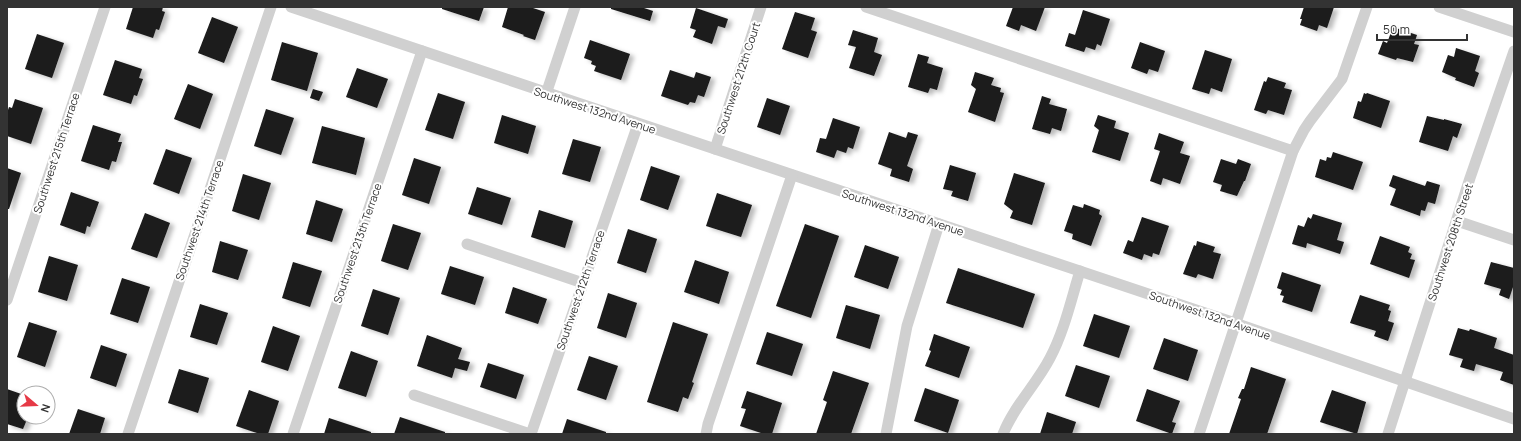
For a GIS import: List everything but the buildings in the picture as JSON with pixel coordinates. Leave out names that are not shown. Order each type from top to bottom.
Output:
[{"type":"street","name":"Southwest 215th Terrace","points":[[7,300],[105,7]]},
{"type":"street","name":"Southwest 214th Terrace","points":[[128,434],[271,7]]},
{"type":"street","name":"Southwest 132nd Avenue","points":[[291,7],[546,94],[1080,271],[1514,419]]},
{"type":"street","points":[[546,94],[575,7]]},
{"type":"street","name":"Southwest 212th Court","points":[[715,149],[761,7]]},
{"type":"street","points":[[866,7],[1293,151]]},
{"type":"street","points":[[1199,434],[1237,324],[1293,151],[1307,125],[1342,79],[1367,7]]},
{"type":"street","points":[[1439,7],[1514,32]]},
{"type":"street","name":"Southwest 213th Terrace","points":[[293,434],[422,51]]},
{"type":"street","name":"Southwest 208th Street","points":[[1388,434],[1514,51]]},
{"type":"street","name":"Southwest 212th Terrace","points":[[531,434],[638,124]]},
{"type":"street","points":[[706,434],[708,424],[792,175]]},
{"type":"street","points":[[1457,221],[1514,240]]},
{"type":"street","points":[[886,434],[907,326],[939,224]]},
{"type":"street","points":[[467,244],[583,283]]},
{"type":"street","points":[[1003,434],[1012,414],[1042,372],[1056,346],[1080,271]]},
{"type":"street","points":[[414,395],[531,434]]}]
